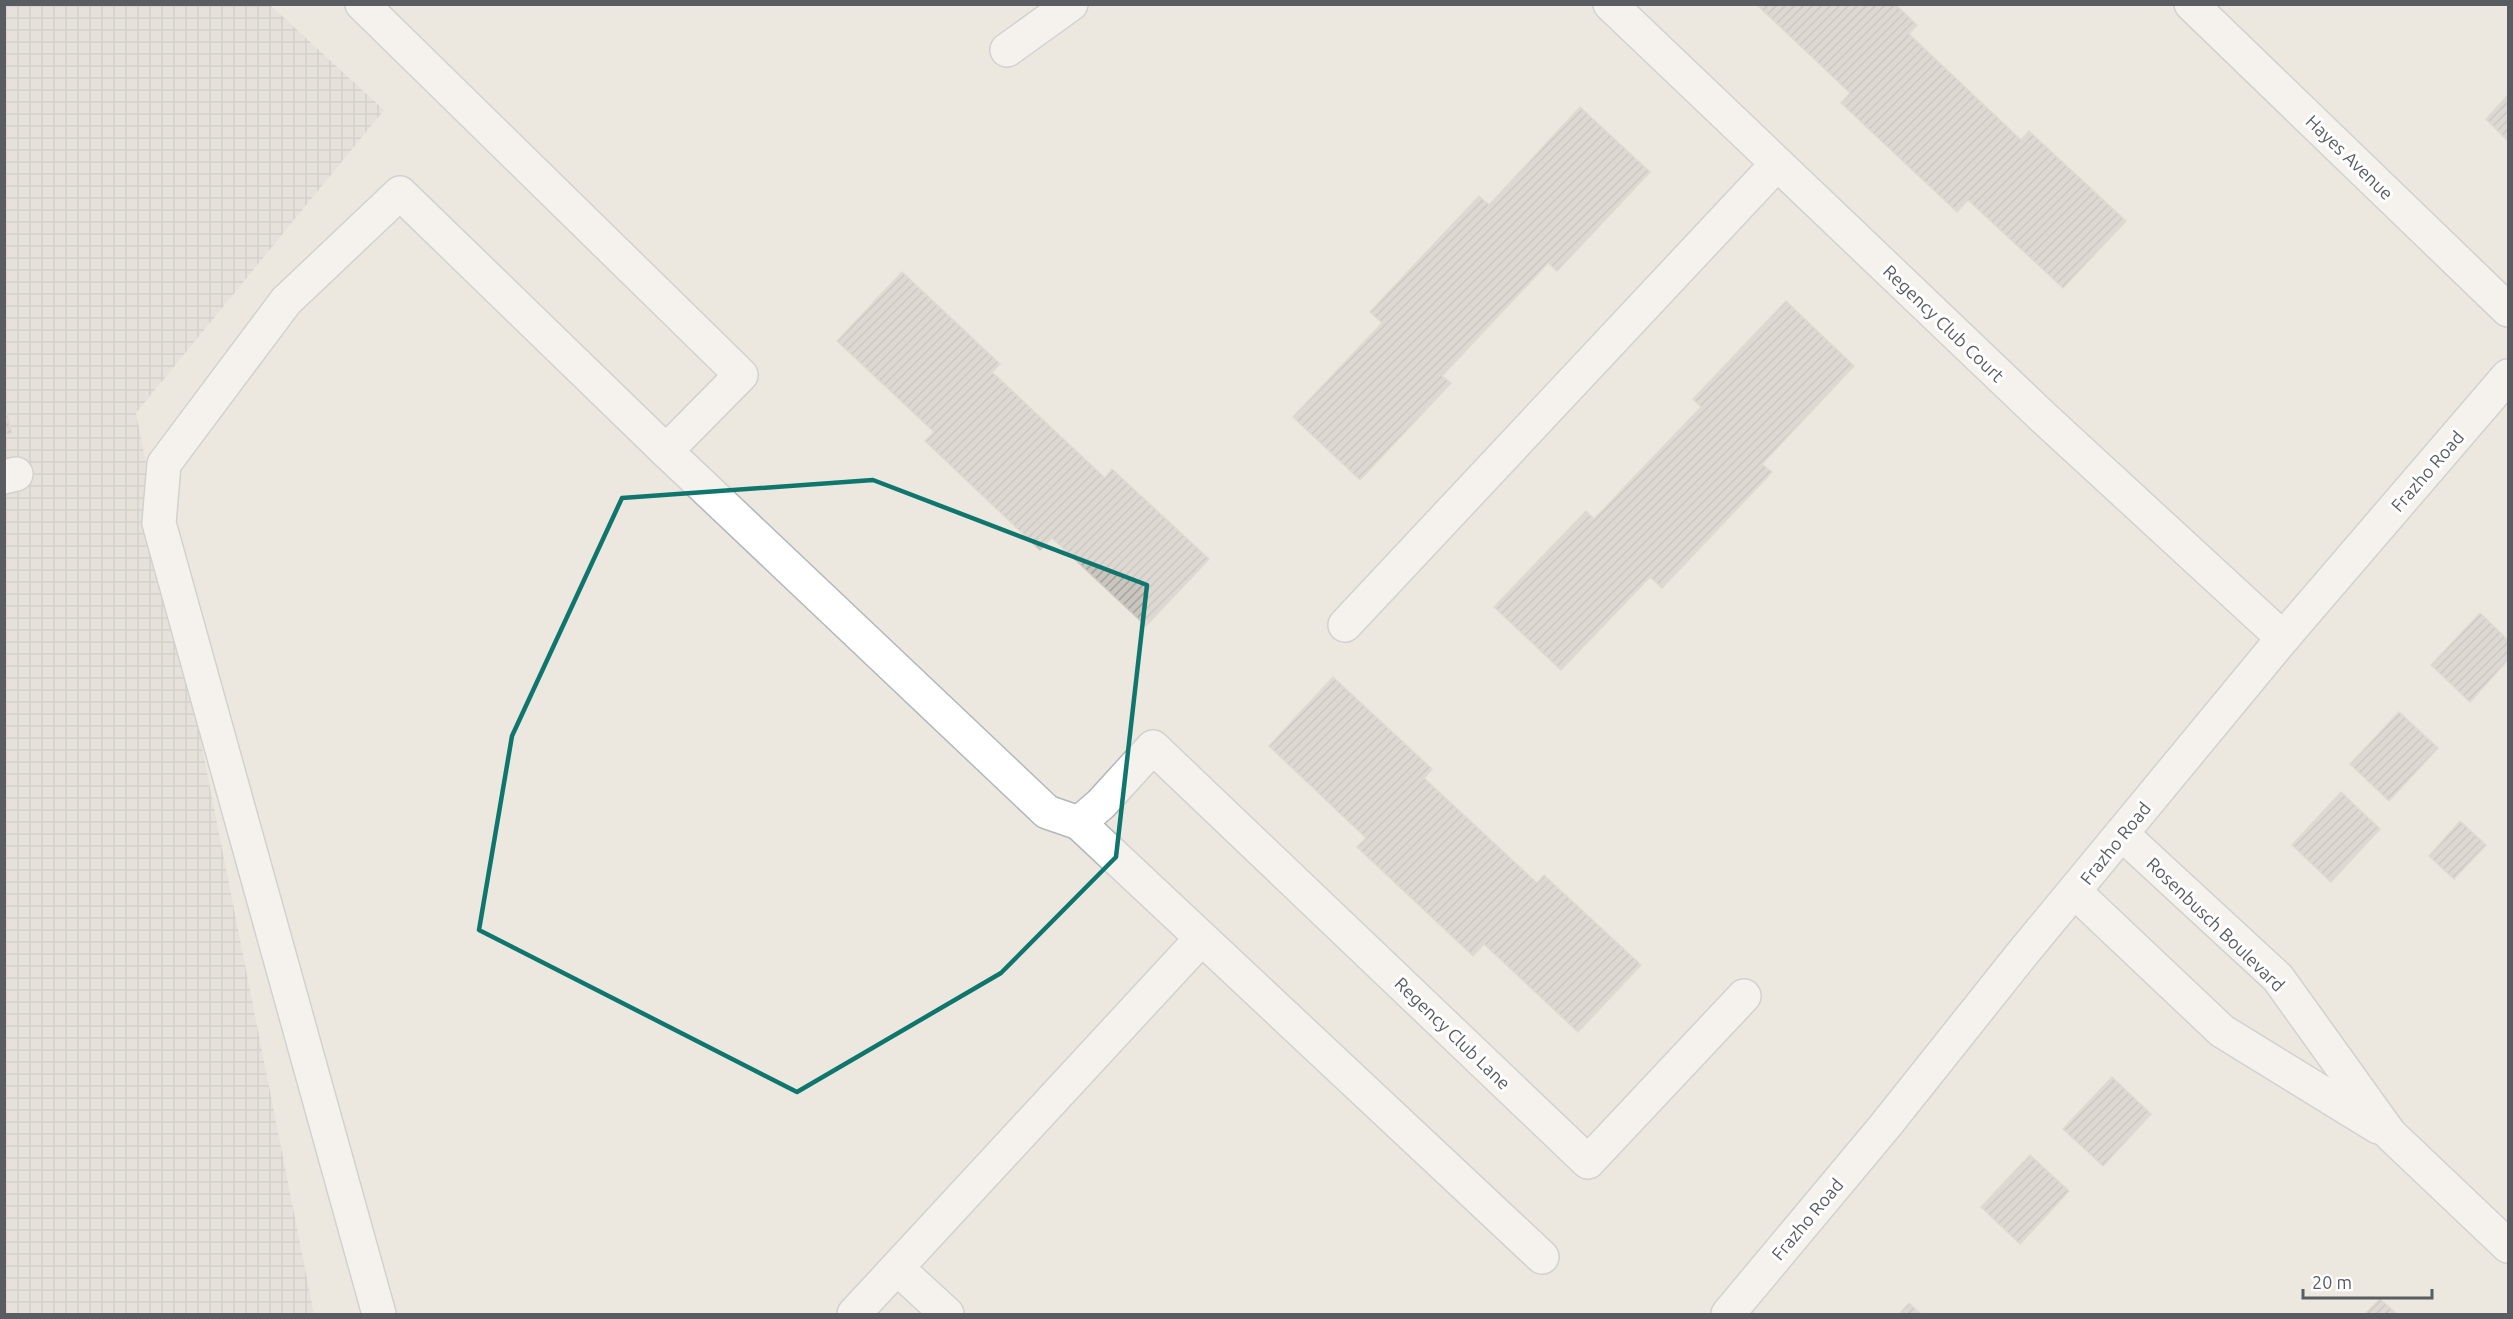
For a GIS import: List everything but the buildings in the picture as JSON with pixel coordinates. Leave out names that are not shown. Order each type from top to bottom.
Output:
[{"type":"street","points":[[362,4],[741,375],[666,452]]},
{"type":"street","points":[[1007,50],[1071,4]]},
{"type":"street","name":"Regency Club Court","points":[[1610,4],[2043,418],[2283,638]]},
{"type":"street","name":"Hayes Avenue","points":[[2191,4],[2508,310]]},
{"type":"street","points":[[1345,625],[1777,164]]},
{"type":"street","points":[[379,1314],[159,524],[164,464],[286,302],[400,193],[666,452],[1047,812],[1079,823],[1542,1257]]},
{"type":"street","name":"Frazho Road","points":[[1728,1314],[1885,1126],[2283,638],[2508,376]]},
{"type":"street","name":"Regency Club Lane","points":[[1079,823],[1101,804],[1153,747],[1588,1162],[1744,996]]},
{"type":"street","name":"Rosenbusch Boulevard","points":[[2122,834],[2278,978],[2390,1134],[2508,1246]]},
{"type":"street","name":"Rosenbusch Boulevard","points":[[2074,892],[2222,1031],[2390,1134]]},
{"type":"street","points":[[854,1314],[1201,939]]},
{"type":"street","points":[[897,1268],[947,1314]]},
{"type":"highlighted area","points":[[873,480],[1147,585],[1116,857],[1001,973],[797,1092],[479,930],[512,736],[622,498]]},
{"type":"shaded area","points":[[5,5],[270,5],[384,110],[136,413],[314,1314],[5,1314]]}]
